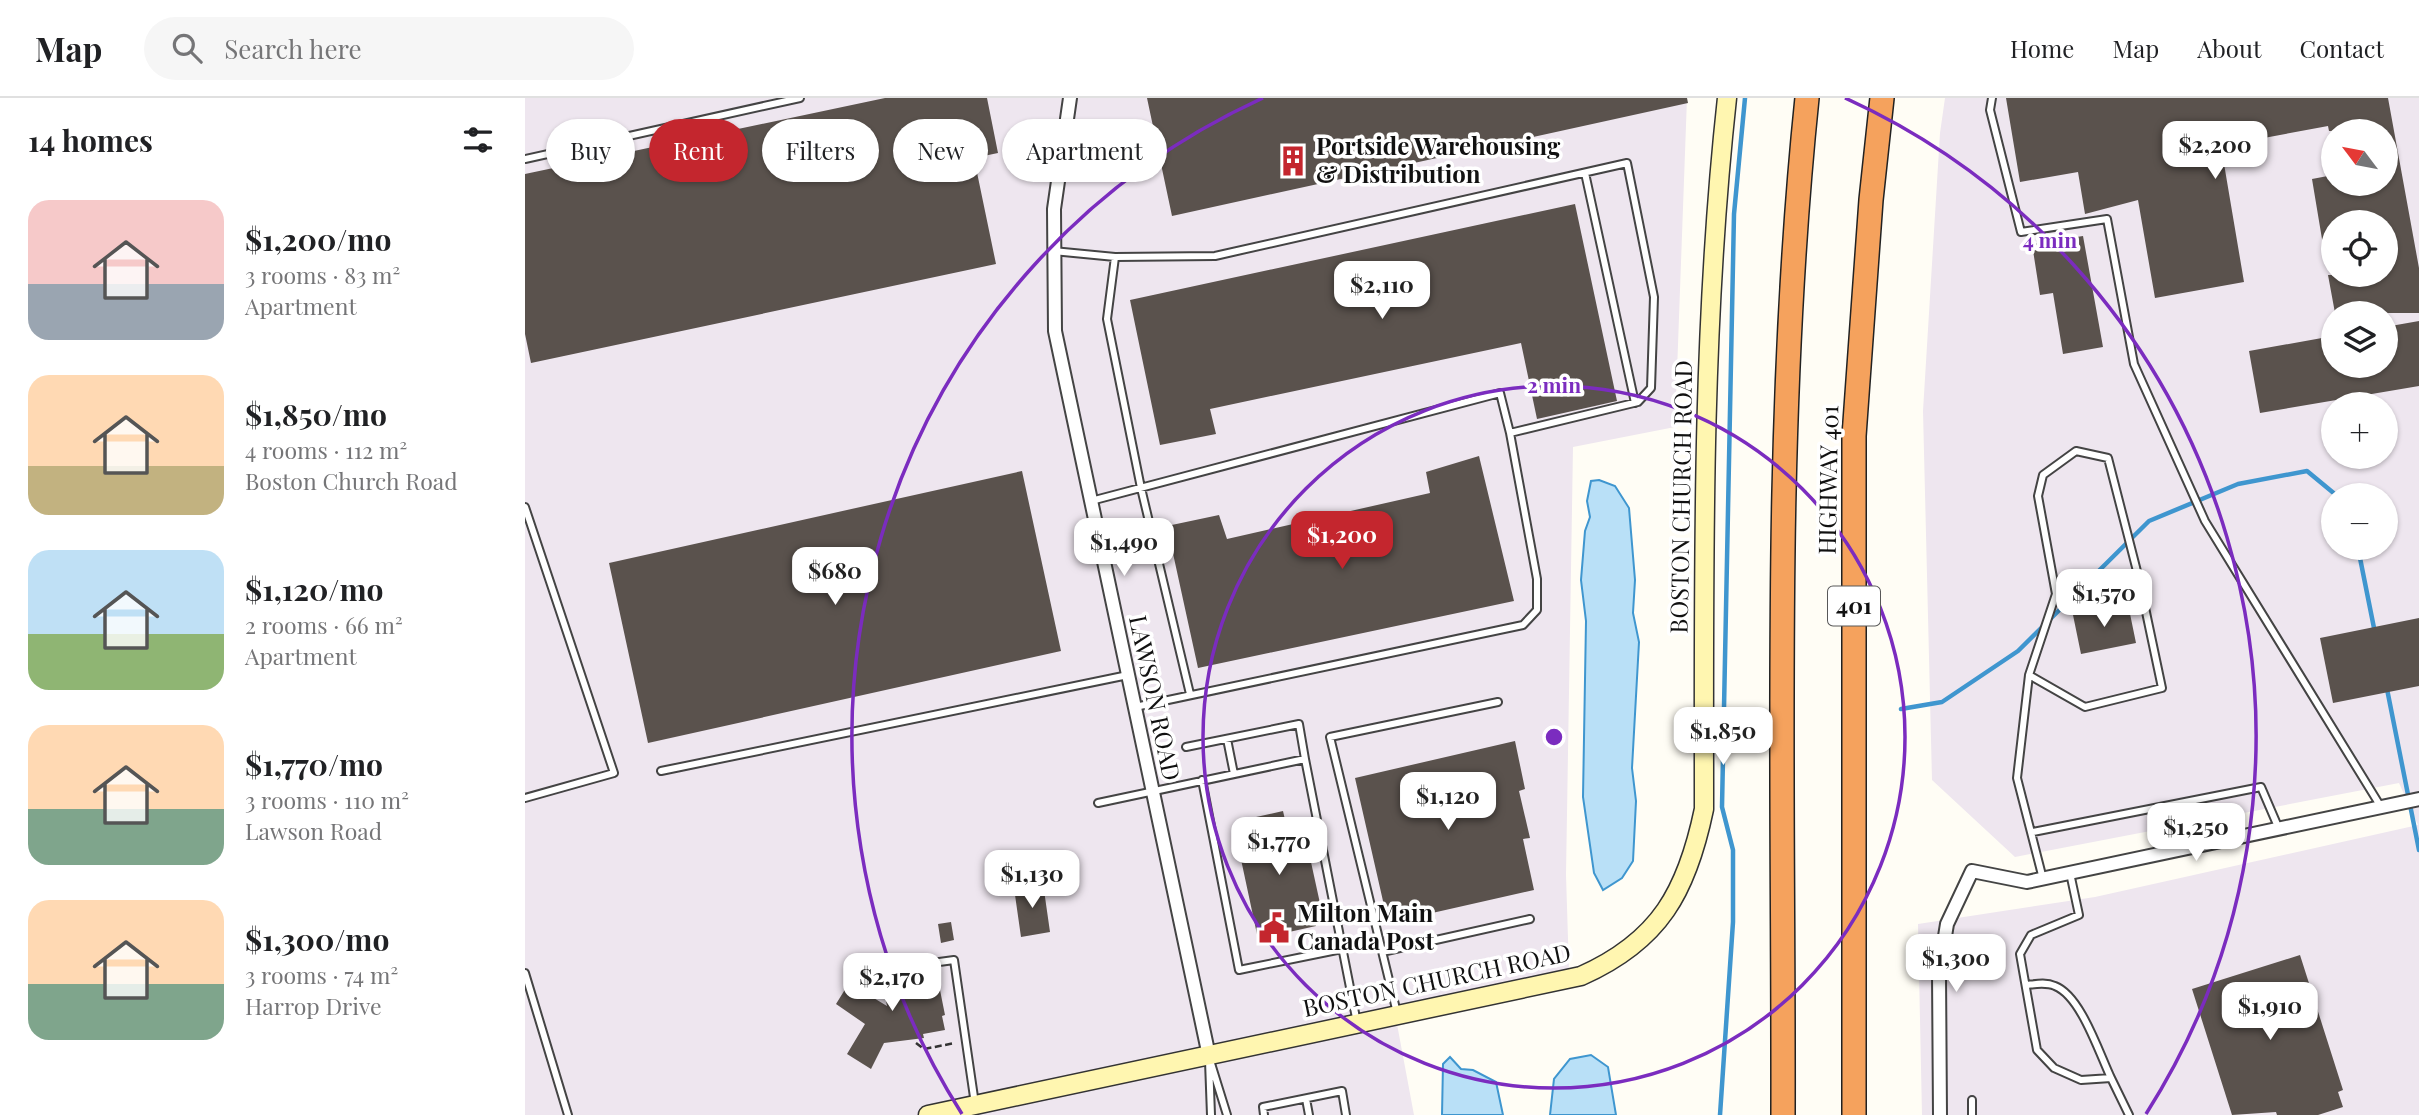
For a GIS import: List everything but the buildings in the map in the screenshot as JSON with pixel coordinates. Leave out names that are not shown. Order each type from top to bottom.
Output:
[{"type":"highway","name":"HIGHWAY 401","points":[[1783,1115],[1782,674],[1789,367],[1798,189],[1807,98]]},
{"type":"highway","name":"HIGHWAY 401","points":[[1854,1115],[1854,436],[1871,200],[1882,98]]},
{"type":"street","name":"LAWSON ROAD","points":[[1070,98],[1054,209],[1055,331],[1209,1056]]},
{"type":"street","name":"BOSTON CHURCH ROAD","points":[[928,1115],[1581,976],[1607,965],[1648,934],[1666,912],[1683,882],[1695,851],[1704,809],[1705,468],[1716,194],[1727,98]]},
{"type":"street","points":[[1940,1115],[1939,974],[1947,924],[1972,871],[2027,882],[2419,799]]},
{"type":"lane","points":[[525,159],[800,98]]},
{"type":"lane","points":[[1992,98],[1990,110],[2021,232],[2107,219],[2134,364],[2205,521],[2381,807]]},
{"type":"lane","points":[[1053,251],[1115,257],[1215,256],[1627,163],[1654,297],[1651,388],[1635,403],[1510,433]]},
{"type":"lane","points":[[1585,173],[1635,403]]},
{"type":"lane","points":[[1115,257],[1107,319],[1141,488],[1190,694]]},
{"type":"lane","points":[[1091,501],[1500,393],[1510,433],[1537,579],[1537,610],[1523,625],[1135,707]]},
{"type":"lane","points":[[2029,675],[2085,707],[2162,688],[2139,579],[2108,458],[2076,451],[2043,475],[2038,496],[2056,594],[2029,675],[2017,778],[2043,879]]},
{"type":"lane","points":[[525,507],[614,773],[525,798]]},
{"type":"lane","points":[[2056,594],[2139,579]]},
{"type":"lane","points":[[661,771],[1128,675]]},
{"type":"lane","points":[[1397,1015],[1330,737],[1498,702]]},
{"type":"lane","points":[[1186,747],[1299,724],[1357,1024]]},
{"type":"lane","points":[[1227,739],[1234,774]]},
{"type":"lane","points":[[1098,803],[1305,760]]},
{"type":"lane","points":[[1202,780],[1240,970],[1342,950]]},
{"type":"lane","points":[[2033,832],[2261,787],[2279,829]]},
{"type":"lane","points":[[2070,873],[2079,915],[2031,935],[2021,954],[2038,1050],[2044,1060],[2081,1080],[2111,1078]]},
{"type":"lane","points":[[1382,952],[1530,919]]},
{"type":"lane","points":[[917,965],[954,960],[975,1105]]},
{"type":"lane","points":[[525,973],[568,1115]]},
{"type":"lane","points":[[2027,985],[2046,984],[2067,993],[2080,1012],[2129,1115]]},
{"type":"lane","points":[[1209,1056],[1211,1115]]},
{"type":"lane","points":[[1209,1056],[1227,1115]]},
{"type":"lane","points":[[1264,1115],[1263,1107],[1342,1091],[1346,1115]]},
{"type":"lane","points":[[1307,1099],[1309,1115]]},
{"type":"lane","points":[[1972,1100],[1972,1115]]},
{"type":"path","points":[[1026,884],[1048,880],[1045,867]]},
{"type":"path","points":[[916,1043],[924,1049],[966,1041]]},
{"type":"shaded area","points":[[525,98],[1687,98],[1675,427],[1573,447],[1566,875],[1569,971],[1394,1008],[1414,1115],[525,1115]]},
{"type":"shaded area","points":[[1945,98],[2419,98],[2419,1115],[1922,1115],[1918,924],[2095,897],[2418,825],[2399,783],[2015,857],[1932,780],[1923,411],[1940,133]]},
{"type":"water","points":[[1599,480],[1615,486],[1629,508],[1635,580],[1633,613],[1639,642],[1632,768],[1636,801],[1633,861],[1622,878],[1603,890],[1594,873],[1583,797],[1586,621],[1581,580],[1585,531],[1590,517],[1587,501],[1591,481]]},
{"type":"water","points":[[1591,1055],[1608,1067],[1616,1115],[1550,1115],[1554,1079],[1570,1059]]},
{"type":"water","points":[[1450,1057],[1461,1069],[1473,1070],[1496,1082],[1503,1115],[1442,1115],[1443,1064]]},
{"type":"waterway","points":[[1720,1115],[1733,922],[1733,850],[1722,807],[1734,214],[1745,98]]},
{"type":"waterway","points":[[1901,709],[1942,702],[2018,651],[2149,521],[2238,484],[2307,471],[2322,483]]},
{"type":"waterway","points":[[2360,560],[2375,633]]},
{"type":"waterway","points":[[2387,689],[2419,850]]},
{"type":"place","name":"Portside Warehousing & Distribution","points":[[1293,161]]},
{"type":"place","name":"Milton Main Canada Post","points":[[1274,928]]}]
